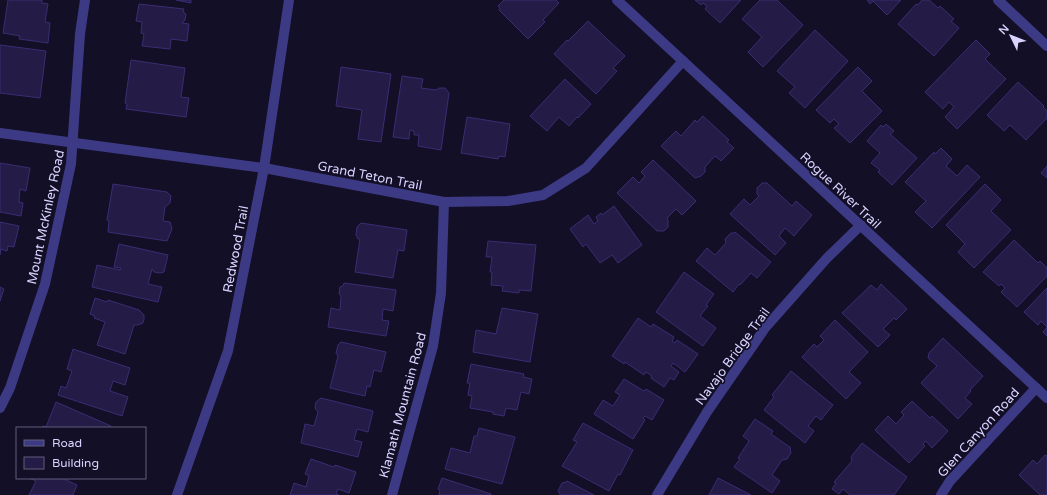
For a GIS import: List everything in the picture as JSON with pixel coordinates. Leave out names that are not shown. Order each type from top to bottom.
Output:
[{"type":"street","name":"Mount McKinley Road","points":[[0,408],[10,388],[45,284],[71,164],[80,34],[85,0]]},
{"type":"street","name":"Redwood Trail","points":[[177,495],[228,351],[264,168],[289,0]]},
{"type":"street","name":"Rogue River Trail","points":[[617,0],[1047,398]]},
{"type":"street","points":[[998,0],[1047,46]]},
{"type":"street","name":"Grand Teton Trail","points":[[0,133],[73,144],[264,168],[444,202],[508,201],[543,194],[586,168],[683,61]]},
{"type":"street","name":"Klamath Mountain Road","points":[[392,495],[433,346],[442,293],[444,202]]},
{"type":"street","name":"Navajo Bridge Trail","points":[[656,495],[708,412],[765,328],[827,258],[861,226]]},
{"type":"street","name":"Glen Canyon Road","points":[[941,495],[950,481],[1036,388]]},
{"type":"building","points":[[8,0],[42,0],[42,3],[48,4],[45,22],[50,23],[48,43],[19,39],[20,36],[3,33]]},
{"type":"building","points":[[176,0],[191,0],[191,3]]},
{"type":"building","points":[[504,0],[556,0],[559,3],[543,20],[545,22],[528,39],[499,10],[500,8],[498,6]]},
{"type":"building","points":[[695,0],[741,0],[720,23],[705,9],[707,6],[703,3],[701,5]]},
{"type":"building","points":[[760,0],[777,0],[803,25],[763,67],[748,52],[762,37],[742,19]]},
{"type":"building","points":[[867,0],[901,0],[887,15],[873,1],[870,4]]},
{"type":"building","points":[[922,0],[929,0],[938,8],[940,6],[954,19],[951,21],[959,28],[934,56],[898,24],[916,4],[918,5]]},
{"type":"building","points":[[139,4],[184,9],[183,12],[186,14],[185,20],[182,23],[189,24],[187,41],[171,39],[170,49],[142,46],[144,34],[141,33],[142,22],[136,21]]},
{"type":"building","points":[[588,21],[625,56],[613,68],[617,71],[596,94],[554,54]]},
{"type":"building","points":[[815,30],[848,61],[805,108],[789,93],[795,87],[777,71]]},
{"type":"building","points":[[976,40],[990,54],[985,59],[1006,79],[957,129],[945,117],[954,107],[949,102],[943,109],[925,92]]},
{"type":"building","points":[[0,45],[46,51],[40,98],[0,93]]},
{"type":"building","points":[[131,60],[185,68],[181,97],[189,98],[186,117],[126,109],[127,104],[125,103]]},
{"type":"building","points":[[341,67],[391,74],[381,142],[358,139],[362,110],[336,106]]},
{"type":"building","points":[[858,67],[872,81],[862,91],[882,111],[850,143],[834,128],[839,124],[834,119],[830,123],[816,110]]},
{"type":"building","points":[[402,76],[423,79],[421,88],[436,90],[439,88],[445,88],[449,93],[441,150],[418,146],[419,135],[414,135],[414,131],[410,130],[409,139],[393,137]]},
{"type":"building","points":[[565,79],[591,104],[569,126],[559,117],[547,131],[530,116]]},
{"type":"building","points":[[1018,82],[1044,106],[1043,107],[1047,111],[1047,118],[1026,140],[1010,125],[1004,131],[987,115]]},
{"type":"building","points":[[703,116],[729,140],[727,142],[734,148],[721,161],[715,156],[705,167],[705,172],[701,176],[695,178],[661,146],[676,131],[681,136],[695,120],[697,122]]},
{"type":"building","points":[[467,117],[510,124],[505,157],[499,156],[498,159],[461,153]]},
{"type":"building","points":[[886,124],[894,131],[890,134],[917,158],[892,185],[878,172],[880,170],[871,163],[880,153],[867,141],[881,125],[883,127]]},
{"type":"building","points":[[941,148],[952,159],[946,166],[957,176],[967,165],[980,177],[932,228],[915,212],[926,201],[905,182],[934,152],[935,154]]},
{"type":"building","points":[[653,160],[696,201],[682,215],[676,209],[667,218],[668,227],[664,231],[657,231],[617,193],[633,177],[639,183],[645,176],[641,172]]},
{"type":"building","points":[[0,163],[30,168],[26,191],[20,189],[19,202],[23,203],[21,216],[0,212]]},
{"type":"building","points":[[1047,166],[1047,178],[1041,173]]},
{"type":"building","points":[[762,183],[767,183],[792,206],[796,201],[812,215],[794,236],[785,228],[779,236],[786,243],[775,255],[730,214],[744,199],[750,205],[759,196],[757,194],[757,188]]},
{"type":"building","points":[[113,184],[167,192],[171,196],[170,203],[165,207],[163,221],[170,222],[172,229],[167,241],[108,232],[109,221],[107,220]]},
{"type":"building","points":[[985,184],[1001,200],[991,211],[1011,230],[974,268],[958,252],[965,244],[946,225]]},
{"type":"building","points":[[614,206],[642,245],[618,263],[612,255],[600,263],[586,244],[583,247],[570,229],[588,215],[594,224],[598,221],[596,217],[601,213],[602,215]]},
{"type":"building","points":[[0,222],[19,226],[14,247],[8,246],[7,251],[1,249],[0,255]]},
{"type":"building","points":[[361,223],[407,230],[404,251],[398,250],[393,278],[355,272],[360,239],[358,239],[356,235],[357,227]]},
{"type":"building","points":[[735,232],[771,262],[757,278],[751,273],[733,292],[696,261],[707,248],[715,255],[726,243],[725,239],[731,233]]},
{"type":"building","points":[[1014,240],[1038,263],[1040,261],[1047,268],[1047,276],[1017,307],[1001,292],[1005,288],[1001,284],[999,286],[983,272]]},
{"type":"building","points":[[488,241],[536,245],[531,291],[519,290],[519,293],[502,291],[503,286],[491,285],[492,272],[490,272],[492,257],[486,257]]},
{"type":"building","points":[[119,244],[168,255],[164,272],[154,272],[152,269],[148,284],[162,287],[158,302],[92,287],[97,265],[120,270],[121,268],[114,267]]},
{"type":"building","points":[[684,272],[714,294],[706,305],[708,306],[700,316],[716,328],[703,346],[656,312]]},
{"type":"building","points":[[344,283],[396,290],[393,311],[383,309],[382,320],[389,321],[386,336],[328,327],[331,308],[340,310],[340,287],[343,286]]},
{"type":"building","points":[[881,284],[907,309],[896,320],[894,318],[883,329],[890,335],[878,347],[842,313],[871,285],[877,290]]},
{"type":"building","points":[[0,287],[4,289],[0,301]]},
{"type":"building","points":[[1047,288],[1047,327],[1041,321],[1038,325],[1024,312]]},
{"type":"building","points":[[95,298],[107,302],[108,300],[139,310],[144,315],[143,323],[134,325],[125,354],[97,345],[105,322],[94,318],[95,316],[90,314]]},
{"type":"building","points":[[502,308],[538,314],[530,362],[473,352],[476,330],[496,334]]},
{"type":"building","points":[[638,318],[651,327],[653,324],[674,337],[672,341],[675,343],[677,340],[698,354],[685,372],[673,363],[671,366],[679,372],[674,380],[670,378],[664,387],[651,378],[652,376],[646,372],[644,375],[625,362],[624,364],[612,356]]},
{"type":"building","points":[[835,320],[868,352],[849,372],[861,383],[846,399],[802,357],[814,344],[817,347],[824,340],[820,336]]},
{"type":"building","points":[[1047,327],[1047,336],[1043,332]]},
{"type":"building","points":[[943,338],[983,376],[965,398],[972,404],[958,419],[921,383],[937,366],[928,358],[929,353]]},
{"type":"building","points":[[341,342],[386,352],[381,372],[374,370],[370,387],[367,386],[365,396],[330,388],[338,356],[336,353],[338,345]]},
{"type":"building","points":[[73,349],[130,368],[125,385],[113,381],[110,391],[128,397],[122,416],[58,395],[61,386],[66,388],[72,371],[67,369]]},
{"type":"building","points":[[471,364],[524,374],[523,377],[532,379],[529,394],[521,392],[517,410],[506,408],[504,416],[493,414],[493,412],[470,408],[472,396],[468,395],[470,383],[467,383]]},
{"type":"building","points":[[791,371],[833,405],[821,420],[816,416],[808,426],[814,431],[805,443],[764,410],[774,397],[772,395]]},
{"type":"building","points":[[624,379],[644,391],[646,389],[664,400],[652,420],[645,416],[643,418],[645,420],[633,439],[594,414],[603,400],[613,406],[620,395],[615,392]]},
{"type":"building","points":[[321,398],[373,411],[368,432],[357,429],[354,440],[362,442],[358,457],[301,443],[305,424],[314,426],[318,412],[315,408],[316,402]]},
{"type":"building","points":[[912,401],[930,418],[932,416],[948,431],[932,448],[926,441],[923,444],[925,446],[909,463],[875,430],[888,416],[896,424],[904,415],[901,412]]},
{"type":"building","points":[[56,402],[111,426],[110,427],[46,427]]},
{"type":"building","points":[[755,419],[773,431],[771,434],[791,448],[791,453],[787,459],[782,460],[772,475],[780,481],[772,493],[734,467],[749,441],[743,436]]},
{"type":"building","points":[[583,423],[633,450],[620,475],[618,474],[609,491],[562,466],[577,442],[573,440]]},
{"type":"building","points":[[479,428],[515,437],[502,484],[445,469],[451,448],[470,453],[474,436],[477,436]]},
{"type":"building","points":[[862,443],[907,477],[894,495],[850,495],[843,489],[839,494],[832,489],[836,483],[834,482],[852,461],[851,457]]},
{"type":"building","points":[[1045,455],[1047,456],[1047,495],[1040,495],[1019,475],[1033,460],[1037,464]]},
{"type":"building","points":[[311,459],[334,467],[335,465],[356,472],[349,493],[338,489],[336,494],[339,495],[290,495],[294,483],[306,487],[309,476],[305,474]]},
{"type":"building","points":[[442,478],[491,495],[439,495],[440,490],[438,489]]},
{"type":"building","points":[[718,478],[751,495],[709,495]]},
{"type":"building","points":[[31,479],[66,479],[77,485],[73,495],[29,495],[36,481]]},
{"type":"building","points":[[567,481],[594,495],[560,495],[558,491],[562,483]]}]
